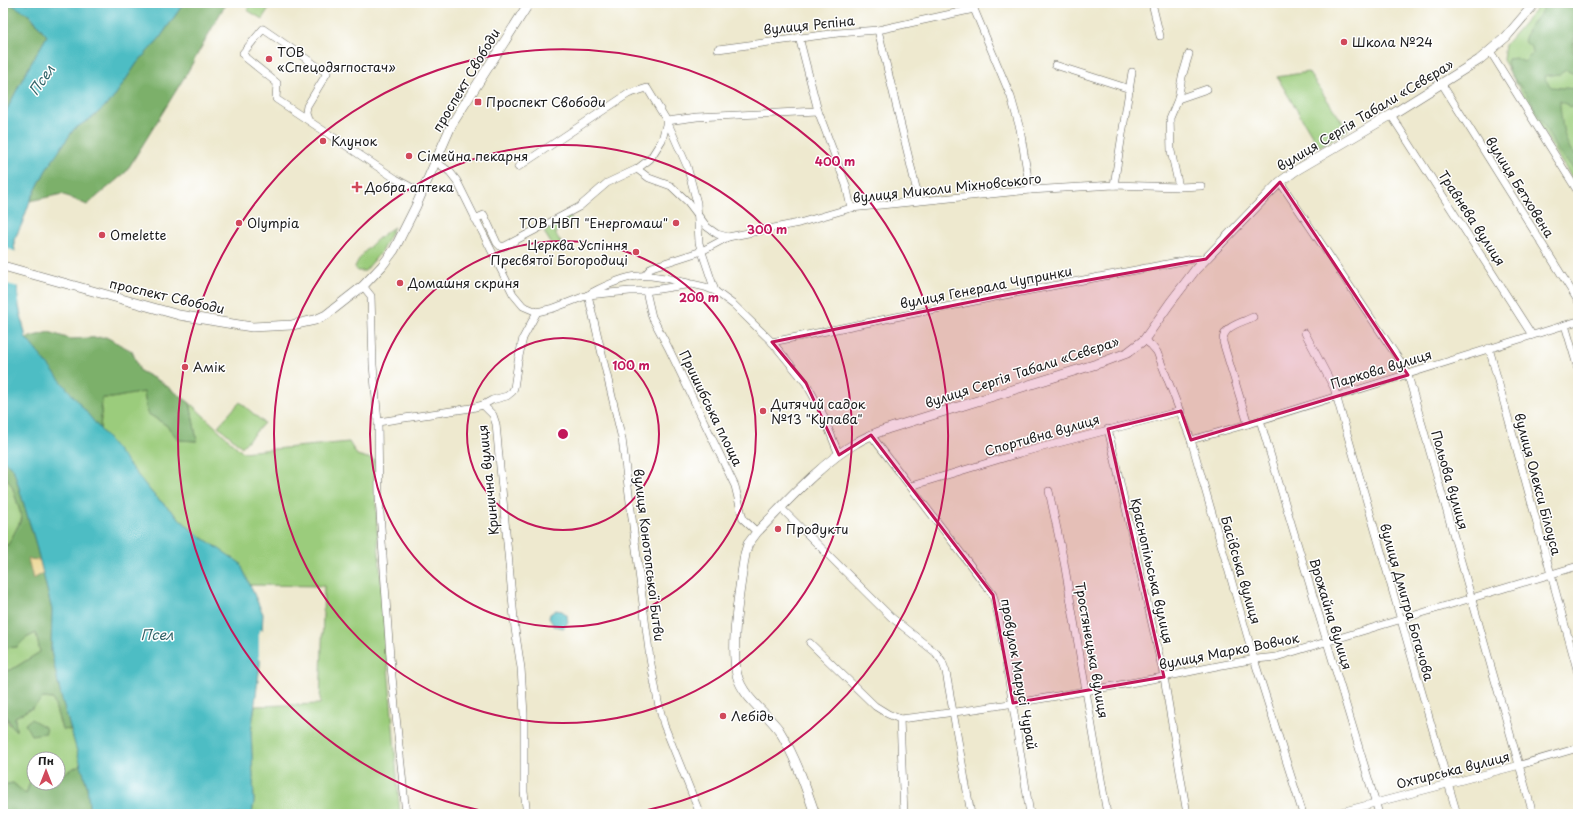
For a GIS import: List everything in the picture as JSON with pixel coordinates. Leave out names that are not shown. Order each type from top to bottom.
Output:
[{"type":"main road","name":"проспект Свободи","points":[[3,266],[178,315],[252,327],[292,325],[315,320],[326,315],[363,286],[378,271],[394,250],[422,193],[447,133],[529,3]]},
{"type":"main road","name":"вулиця Сергія Табали «Сєвєра»","points":[[815,814],[790,749],[778,728],[748,694],[737,674],[736,625],[745,554],[748,544],[756,532],[839,455],[855,443],[871,435],[1116,358],[1132,350],[1144,340],[1183,284],[1280,182],[1295,171],[1442,84],[1490,52],[1506,37],[1534,3]]},
{"type":"street","points":[[1152,3],[1160,36]]},
{"type":"street","points":[[975,6],[1011,97],[1020,129],[1030,190]]},
{"type":"street","name":"вулиця Рєпіна","points":[[718,49],[799,37],[878,30],[975,6]]},
{"type":"street","points":[[308,120],[306,112],[307,106],[327,73],[263,29],[243,53],[246,58],[277,83],[276,99],[346,147],[396,179],[422,193]]},
{"type":"street","points":[[878,30],[919,200]]},
{"type":"street","points":[[799,37],[818,111],[846,185],[852,208]]},
{"type":"street","points":[[1490,52],[1578,192]]},
{"type":"street","points":[[1179,187],[1171,151],[1170,118],[1178,99],[1182,77],[1189,54]]},
{"type":"street","points":[[1055,65],[1130,89]]},
{"type":"street","points":[[1114,185],[1132,72]]},
{"type":"street","name":"вулиця Бетховена","points":[[1442,84],[1578,302]]},
{"type":"street","points":[[518,167],[628,94],[647,88],[667,121],[687,166],[694,191],[698,216],[698,234],[715,291]]},
{"type":"street","points":[[1178,99],[1207,89]]},
{"type":"street","points":[[667,121],[697,117],[818,111]]},
{"type":"street","name":"Травнева вулиця","points":[[1391,115],[1532,335]]},
{"type":"street","points":[[475,219],[484,215],[497,243],[501,246],[505,246],[579,207],[607,183],[637,169],[650,159],[658,149],[667,121]]},
{"type":"street","points":[[435,161],[454,176],[512,294],[523,306],[537,312],[554,308],[588,295],[617,280],[645,275],[692,284],[715,291],[734,305],[772,342],[806,383],[821,410],[839,455]]},
{"type":"street","points":[[637,169],[649,178],[671,186],[688,202],[708,227],[717,234],[728,237]]},
{"type":"street","name":"Польова вулиця","points":[[1280,182],[1404,366],[1408,375],[1533,814]]},
{"type":"street","name":"вулиця Миколи Міхновського","points":[[645,275],[652,267],[702,251],[728,237],[799,223],[852,208],[919,200],[1030,190],[1114,185],[1179,187],[1201,186]]},
{"type":"street","name":"вулиця Генерала Чупринки","points":[[772,342],[1194,259],[1206,260]]},
{"type":"street","points":[[588,295],[646,291],[692,284]]},
{"type":"street","points":[[363,286],[371,296],[373,365],[378,422],[379,498],[388,633],[406,814]]},
{"type":"street","name":"Пришибська площа","points":[[646,291],[650,309],[656,325],[735,486],[741,514],[746,523],[756,532]]},
{"type":"street","name":"вулиця Конотопської Битви","points":[[588,295],[622,440],[649,653],[658,702],[664,725],[700,814]]},
{"type":"street","name":"Кринична вулиця","points":[[527,814],[524,792],[524,714],[521,668],[515,629],[496,424],[493,415],[483,405],[492,400],[507,396],[514,388],[523,338],[537,312]]},
{"type":"street","points":[[1248,424],[1222,337],[1224,332],[1228,329],[1253,317]]},
{"type":"street","name":"Паркова вулиця","points":[[1191,440],[1408,375],[1578,320]]},
{"type":"street","points":[[1565,324],[1578,369]]},
{"type":"street","name":"вулиця Дмитра Богачова","points":[[1305,333],[1334,388],[1335,396],[1447,784],[1457,814]]},
{"type":"street","name":"Басівська вулиця","points":[[1144,340],[1157,352],[1191,440],[1254,659],[1303,814]]},
{"type":"street","name":"вулиця Олекси Білоуса","points":[[1489,348],[1578,672]]},
{"type":"street","points":[[378,422],[483,405]]},
{"type":"street","name":"Спортивна вулиця","points":[[911,486],[1020,453],[1181,411]]},
{"type":"street","name":"Врожайна вулиця","points":[[1260,420],[1379,814]]},
{"type":"street","name":"Краснопільська вулиця","points":[[1108,429],[1164,677],[1187,814]]},
{"type":"street","name":"провулок Марусі Чурай","points":[[871,435],[993,595],[999,618],[1030,814]]},
{"type":"street","name":"Тростянецька вулиця","points":[[1049,491],[1064,562],[1107,814]]},
{"type":"street","points":[[781,508],[891,617],[936,653],[942,661],[946,672],[971,814]]},
{"type":"street","name":"вулиця Марко Вовчок","points":[[900,719],[1013,703],[1164,677],[1254,659],[1276,657],[1400,621],[1578,566]]},
{"type":"street","points":[[810,644],[876,706],[888,714],[900,719],[904,814]]},
{"type":"street","name":"Охтирська вулиця","points":[[1333,814],[1520,765],[1578,748]]},
{"type":"highlighted area","points":[[1280,182],[1408,375],[1191,440],[1181,411],[1108,429],[1164,677],[1013,703],[993,595],[871,435],[839,455],[806,383],[772,342],[1005,295],[1206,259]]},
{"type":"green space","points":[[3,3],[16,6],[22,10],[47,36],[3,117]]},
{"type":"green space","points":[[184,3],[226,3],[187,73],[126,172],[87,205],[62,194],[30,201],[46,170],[74,129],[93,117],[112,100],[137,63],[159,39]]},
{"type":"green space","points":[[251,3],[272,3],[262,19],[247,10]]},
{"type":"green space","points":[[1541,3],[1578,3],[1578,187],[1555,152],[1503,60],[1505,45]]},
{"type":"green space","points":[[1546,3],[1578,3],[1578,21],[1573,52],[1578,55],[1578,76],[1566,70],[1560,74],[1544,76],[1551,87],[1578,89],[1578,103],[1571,107],[1560,101],[1560,105],[1562,125],[1566,141],[1569,148],[1578,155],[1578,176],[1577,172],[1558,152],[1532,102],[1510,73],[1507,62],[1508,59],[1516,58],[1524,62],[1532,54],[1531,47],[1524,41],[1529,27],[1539,16]]},
{"type":"green space","points":[[1308,72],[1348,130],[1319,147],[1277,77]]},
{"type":"green space","points":[[570,216],[573,222],[555,233],[562,244],[554,248],[544,232]]},
{"type":"green space","points":[[394,227],[381,252],[365,271],[357,271],[355,267],[357,262],[366,250],[383,234]]},
{"type":"green space","points":[[49,332],[70,339],[106,337],[132,351],[140,371],[161,382],[190,403],[197,441],[179,440],[166,425],[147,413],[144,392],[112,398],[102,398],[100,431],[26,338]]},
{"type":"green space","points":[[144,392],[147,413],[166,425],[179,440],[197,441],[190,403],[242,452],[349,442],[357,455],[375,460],[377,529],[400,814],[252,814],[254,801],[251,732],[255,706],[320,704],[324,586],[250,585],[239,563],[194,532],[153,494],[100,431],[102,398],[112,398]]},
{"type":"green space","points":[[240,402],[264,423],[242,447],[218,426]]},
{"type":"green space","points":[[3,460],[13,468],[35,541],[52,610],[51,651],[61,696],[71,730],[62,729],[53,699],[43,698],[34,707],[15,717],[16,731],[7,718],[5,711],[3,671],[11,670],[40,652],[36,633],[26,638],[17,647],[3,648],[3,544],[8,545],[22,518],[12,486],[3,473]]},
{"type":"green space","points":[[3,473],[12,486],[22,518],[8,546],[3,544]]},
{"type":"green space","points":[[36,633],[40,652],[11,670],[3,671],[3,648],[17,647],[26,638]]},
{"type":"green space","points":[[43,698],[53,699],[62,729],[71,730],[81,764],[66,772],[66,751],[26,751],[26,794],[13,783],[3,785],[3,703],[8,723],[16,730],[15,717],[34,707]]},
{"type":"green space","points":[[31,719],[45,727],[46,733],[31,735],[25,724]]},
{"type":"green space","points":[[81,764],[87,786],[90,814],[3,814],[3,785],[13,783],[26,794],[27,791],[66,791],[66,772]]},
{"type":"sand","points":[[28,559],[40,560],[44,573],[33,579]]},
{"type":"water","name":"Псел","points":[[9,3],[184,3],[159,39],[137,63],[112,100],[93,117],[74,129],[46,170],[30,201],[22,224],[14,240],[19,306],[26,338],[153,494],[194,532],[240,563],[263,614],[260,665],[251,732],[254,801],[252,814],[90,814],[87,786],[61,696],[51,651],[52,610],[35,541],[13,468],[3,460],[3,117],[47,36],[31,16]]},
{"type":"water","points":[[556,610],[562,611],[567,615],[568,622],[564,628],[554,626],[549,618],[550,614]]},
{"type":"pier","points":[[3,247],[17,252],[19,287],[3,283]]},
{"type":"pier","points":[[259,630],[264,630],[262,659],[259,659]]},
{"type":"place","name":"Школа №24","points":[[1344,42]]},
{"type":"place","name":"ТОВ «Спецодягпостач»","points":[[269,59]]},
{"type":"place","name":"Проспект Свободи","points":[[478,102]]},
{"type":"place","name":"Клунок","points":[[323,141]]},
{"type":"place","name":"Сімейна пекарня","points":[[409,156]]},
{"type":"place","name":"Добра аптека","points":[[357,187]]},
{"type":"place","name":"Olympia","points":[[239,223]]},
{"type":"place","name":"ТОВ НВП \"Енергомаш\"","points":[[676,223]]},
{"type":"place","name":"Omelette","points":[[102,235]]},
{"type":"place","name":"Церква Успіння Пресвятої Богородиці","points":[[636,252]]},
{"type":"place","name":"Домашня скриня","points":[[400,283]]},
{"type":"place","name":"Амік","points":[[185,367]]},
{"type":"place","name":"Дитячий садок №13 \"Купава\"","points":[[763,411]]},
{"type":"place","name":"Продукти","points":[[778,529]]},
{"type":"place","name":"Лебідь","points":[[723,716]]}]
